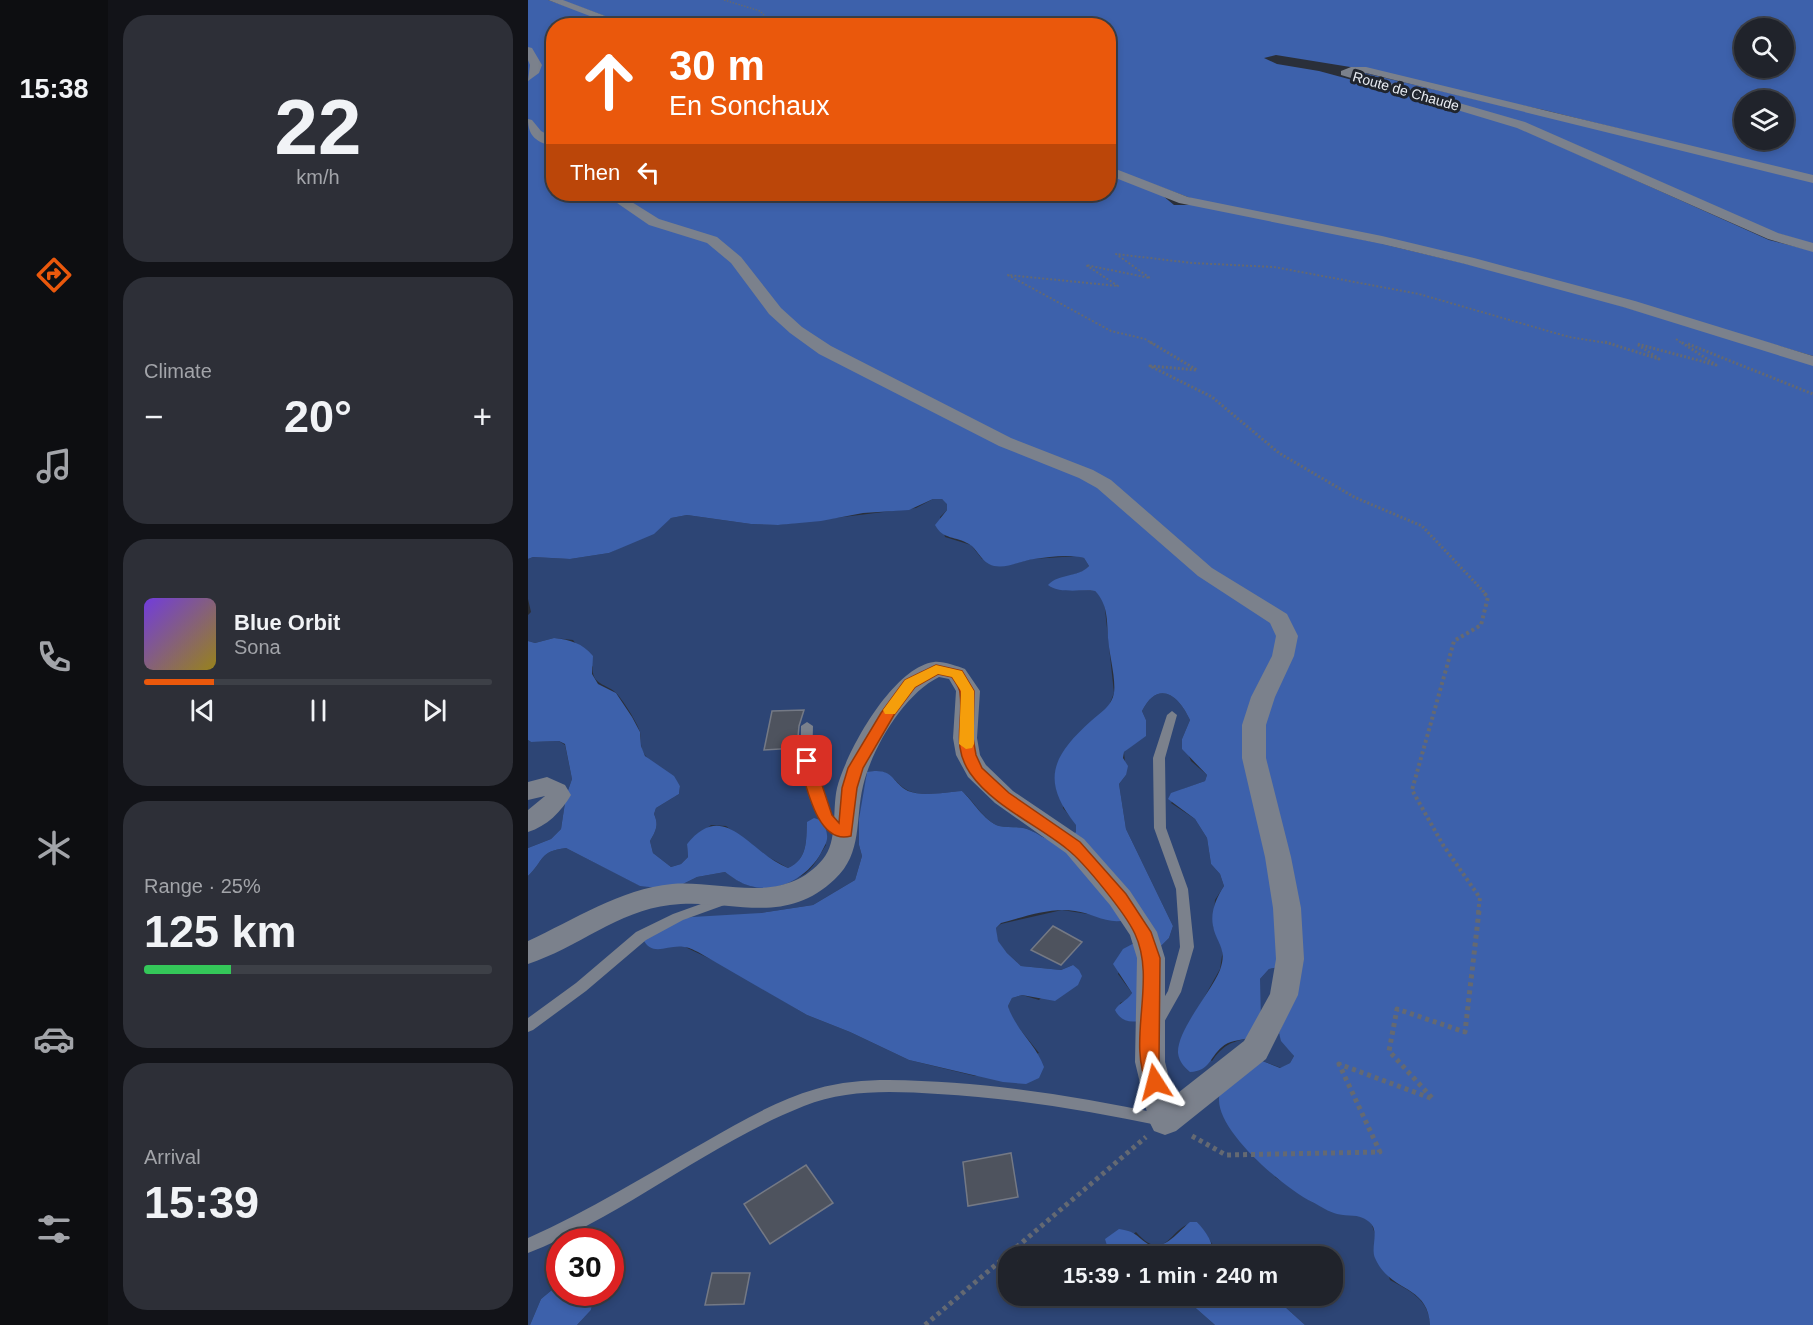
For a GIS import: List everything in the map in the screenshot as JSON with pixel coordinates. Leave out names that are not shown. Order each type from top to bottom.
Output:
[{"type":"street","points":[[553,0],[604,18]]},
{"type":"street","points":[[528,50],[536,65],[535,71],[528,78]]},
{"type":"street","name":"Route de Chaude","points":[[1813,179],[1366,70],[1351,70],[1345,73],[1506,120],[1550,136],[1781,239],[1813,248]]},
{"type":"street","points":[[528,123],[537,134],[546,139]]},
{"type":"street","points":[[1116,173],[1184,200],[1382,240],[1469,261],[1629,304],[1813,361]]},
{"type":"street","points":[[528,953],[621,908],[649,898],[670,894],[763,901],[785,896],[825,874],[839,857],[844,840],[848,798],[856,768],[888,713],[910,684],[936,669],[957,674],[968,691],[965,738],[968,755],[976,771],[1004,797],[1075,846],[1120,898],[1143,932],[1151,958],[1150,1062],[1165,1121],[1256,1050],[1284,995],[1290,959],[1287,908],[1278,857],[1254,758],[1254,725],[1263,697],[1283,656],[1287,636],[1279,619],[1205,572],[1104,484],[1086,474],[1005,442],[825,350],[796,330],[775,310],[736,260],[718,244],[712,240],[654,222],[622,201]]},
{"type":"street","points":[[528,791],[547,786],[556,791],[558,795],[551,806],[528,823]]},
{"type":"lane","points":[[1151,1034],[1174,992],[1187,947],[1182,889],[1160,828],[1159,758],[1172,715]]},
{"type":"lane","points":[[807,726],[807,761],[816,796],[825,818],[844,840]]},
{"type":"lane","points":[[528,1026],[581,987],[641,936],[678,917],[732,898]]},
{"type":"lane","points":[[528,1246],[604,1209],[734,1133],[798,1101],[846,1088],[906,1085],[995,1092],[1087,1105],[1165,1121]]},
{"type":"path","points":[[724,0],[760,11],[767,18]]},
{"type":"path","points":[[925,1325],[1165,1121],[1226,1155],[1380,1152],[1339,1064],[1433,1099],[1389,1051],[1397,1009],[1465,1032],[1480,898],[1443,845],[1412,790],[1454,641],[1482,625],[1488,597],[1422,526],[1345,491],[1279,453],[1212,397],[1150,366],[1197,370],[1145,339],[1111,331],[1008,275],[1118,286],[1086,265],[1150,278],[1116,254],[1192,263],[1274,267],[1419,294],[1569,337],[1611,344],[1659,359],[1637,344],[1716,365],[1682,342]]},
{"type":"path","points":[[1672,337],[1813,394]]},
{"type":"shaded area","points":[[528,0],[548,0],[601,18],[546,18],[546,201],[1116,201],[1116,176],[1162,195],[1174,205],[1194,205],[1228,210],[1437,256],[1578,293],[1813,363],[1813,1325],[1430,1325],[1428,1312],[1423,1302],[1390,1277],[1375,1258],[1375,1233],[1368,1221],[1357,1216],[1334,1213],[1312,1202],[1286,1185],[1255,1158],[1230,1128],[1222,1113],[1220,1093],[1228,1080],[1260,1060],[1280,1068],[1290,1063],[1294,1056],[1281,1041],[1279,1033],[1295,996],[1279,967],[1269,969],[1260,979],[1261,1021],[1249,1038],[1225,1045],[1205,1067],[1197,1071],[1190,1072],[1181,1061],[1178,1053],[1183,1033],[1216,979],[1222,962],[1222,951],[1214,932],[1212,915],[1224,886],[1220,874],[1211,864],[1207,838],[1195,819],[1168,799],[1171,793],[1205,781],[1207,775],[1182,749],[1182,739],[1190,720],[1180,704],[1168,694],[1155,695],[1142,711],[1146,720],[1146,736],[1124,752],[1123,758],[1128,766],[1126,775],[1119,784],[1126,829],[1173,926],[1169,938],[1161,946],[1139,1021],[1125,1020],[1115,1010],[1132,993],[1113,964],[1123,949],[1140,940],[1126,920],[1106,920],[1082,912],[1057,910],[1001,923],[996,928],[998,941],[1021,966],[1061,970],[1073,965],[1082,976],[1078,985],[1055,1001],[1022,995],[1012,998],[1008,1006],[1015,1022],[1036,1051],[1044,1067],[1039,1078],[1026,1084],[1003,1082],[909,1060],[850,1032],[807,1015],[693,950],[686,947],[656,949],[647,945],[643,939],[657,923],[692,917],[761,913],[813,905],[855,880],[862,856],[859,845],[859,819],[867,772],[887,773],[902,787],[914,793],[962,791],[984,815],[999,826],[1024,828],[1061,842],[1076,832],[1076,825],[1058,795],[1055,770],[1067,746],[1111,702],[1114,680],[1105,607],[1099,596],[1095,591],[1064,590],[1048,585],[1052,581],[1085,570],[1089,566],[1084,558],[1059,556],[994,566],[983,559],[969,544],[938,530],[935,525],[947,510],[947,504],[942,499],[933,499],[909,510],[863,513],[821,521],[778,525],[751,524],[687,515],[671,518],[654,534],[609,553],[570,559],[533,557],[528,559]]},
{"type":"shaded area","points":[[561,0],[1813,0],[1813,177],[1544,110],[1436,87],[1375,71],[1276,55],[1264,58],[1277,64],[1319,71],[1504,121],[1769,240],[1813,251],[1813,356],[1632,303],[1196,200],[1116,171],[1116,18],[610,18]]},
{"type":"shaded area","points":[[1360,72],[1813,182],[1813,244],[1773,232],[1569,142],[1350,73]]},
{"type":"shaded area","points":[[933,499],[942,499],[947,503],[947,510],[940,517],[945,537],[971,545],[982,559],[1013,564],[1032,559],[1077,556],[1084,558],[1089,566],[1084,571],[1072,575],[1064,590],[1095,591],[1104,600],[1114,693],[1108,708],[1077,736],[1061,756],[1063,808],[1077,825],[1076,832],[1061,842],[1024,828],[999,826],[989,820],[962,791],[915,793],[903,788],[888,774],[876,771],[867,772],[859,845],[862,856],[855,880],[813,905],[761,913],[683,946],[721,964],[807,1015],[850,1032],[909,1060],[975,1076],[1039,1053],[1011,1018],[1008,1006],[1012,998],[1022,995],[1039,1000],[1073,965],[1061,970],[1021,966],[997,941],[996,928],[1001,924],[1062,910],[1126,920],[1144,920],[1118,974],[1132,993],[1129,999],[1120,1003],[1119,1017],[1161,946],[1169,938],[1173,926],[1126,829],[1119,784],[1126,775],[1124,752],[1130,747],[1146,720],[1142,711],[1155,695],[1168,694],[1180,704],[1190,720],[1182,739],[1191,761],[1207,775],[1205,781],[1183,789],[1171,803],[1195,819],[1207,838],[1211,864],[1220,874],[1224,886],[1215,900],[1213,926],[1223,949],[1220,969],[1181,1039],[1212,1061],[1228,1045],[1249,1038],[1260,979],[1269,969],[1279,967],[1295,996],[1279,1034],[1294,1056],[1290,1063],[1281,1068],[1260,1060],[1275,1177],[1312,1202],[1338,1214],[1356,1214],[1371,1222],[1390,1280],[1411,1292],[1422,1302],[1429,1316],[1430,1325],[1305,1325],[1284,1306],[1343,1306],[1343,1246],[1213,1246],[1197,1222],[1188,1224],[1162,1244],[1155,1245],[1146,1242],[1136,1232],[1117,1246],[998,1246],[998,1306],[1193,1306],[1215,1325],[577,1325],[592,1306],[624,1306],[624,1228],[546,1228],[546,1295],[541,1299],[528,1325],[528,876],[546,854],[566,848],[641,886],[683,884],[697,877],[725,872],[748,885],[761,887],[805,874],[826,845],[807,822],[803,854],[795,864],[788,868],[763,854],[726,826],[711,825],[687,844],[688,857],[681,864],[671,867],[653,853],[650,841],[656,828],[654,814],[656,808],[679,794],[680,786],[645,755],[641,747],[640,732],[629,711],[615,692],[596,680],[593,667],[573,640],[554,638],[535,643],[528,641],[528,615],[531,612],[528,599],[528,559],[533,557],[570,559],[609,553],[638,539],[671,518],[687,515],[751,524],[778,525],[916,508]]},
{"type":"shaded area","points":[[554,638],[576,643],[593,656],[592,674],[598,684],[616,693],[632,717],[640,732],[641,746],[645,756],[674,776],[680,786],[679,794],[656,808],[654,814],[656,828],[650,841],[653,853],[671,867],[681,864],[688,857],[687,844],[701,831],[713,826],[726,827],[738,833],[774,861],[788,868],[795,864],[803,854],[807,822],[814,818],[823,821],[827,832],[826,842],[815,862],[791,882],[771,888],[746,885],[725,872],[659,888],[640,886],[566,848],[546,854],[528,876],[528,848],[551,839],[561,829],[566,796],[572,779],[565,744],[559,741],[531,742],[528,740],[528,641],[535,643]]},
{"type":"shaded area","points":[[528,740],[531,742],[559,741],[565,745],[572,779],[566,796],[561,829],[551,839],[528,848]]},
{"type":"shaded area","points":[[1190,1222],[1197,1222],[1207,1234],[1212,1246],[1157,1246],[1169,1241]]},
{"type":"shaded area","points":[[1119,1229],[1131,1232],[1151,1245],[1157,1246],[1107,1246],[1105,1239]]},
{"type":"shaded area","points":[[546,1295],[546,1306],[592,1306],[577,1325],[530,1325],[541,1299]]},
{"type":"shaded area","points":[[1193,1306],[1284,1306],[1305,1325],[1215,1325]]},
{"type":"building","points":[[804,710],[799,726],[797,748],[764,750],[772,711]]},
{"type":"building","points":[[1053,926],[1082,942],[1061,965],[1031,950]]},
{"type":"building","points":[[1011,1153],[1018,1197],[968,1206],[963,1162]]},
{"type":"building","points":[[806,1165],[833,1203],[770,1244],[744,1204]]},
{"type":"building","points":[[712,1273],[750,1273],[744,1304],[705,1305]]},
{"type":"slow traffic","points":[[890,710],[910,684],[936,669],[957,674],[968,691],[966,744]]},
{"type":"route","points":[[807,761],[816,796],[825,818],[835,829],[845,832],[850,788],[856,768],[888,713],[910,684],[936,669],[957,674],[968,691],[965,738],[968,755],[976,771],[988,785],[1075,846],[1120,898],[1143,932],[1151,958],[1150,1062],[1155,1082]]}]
